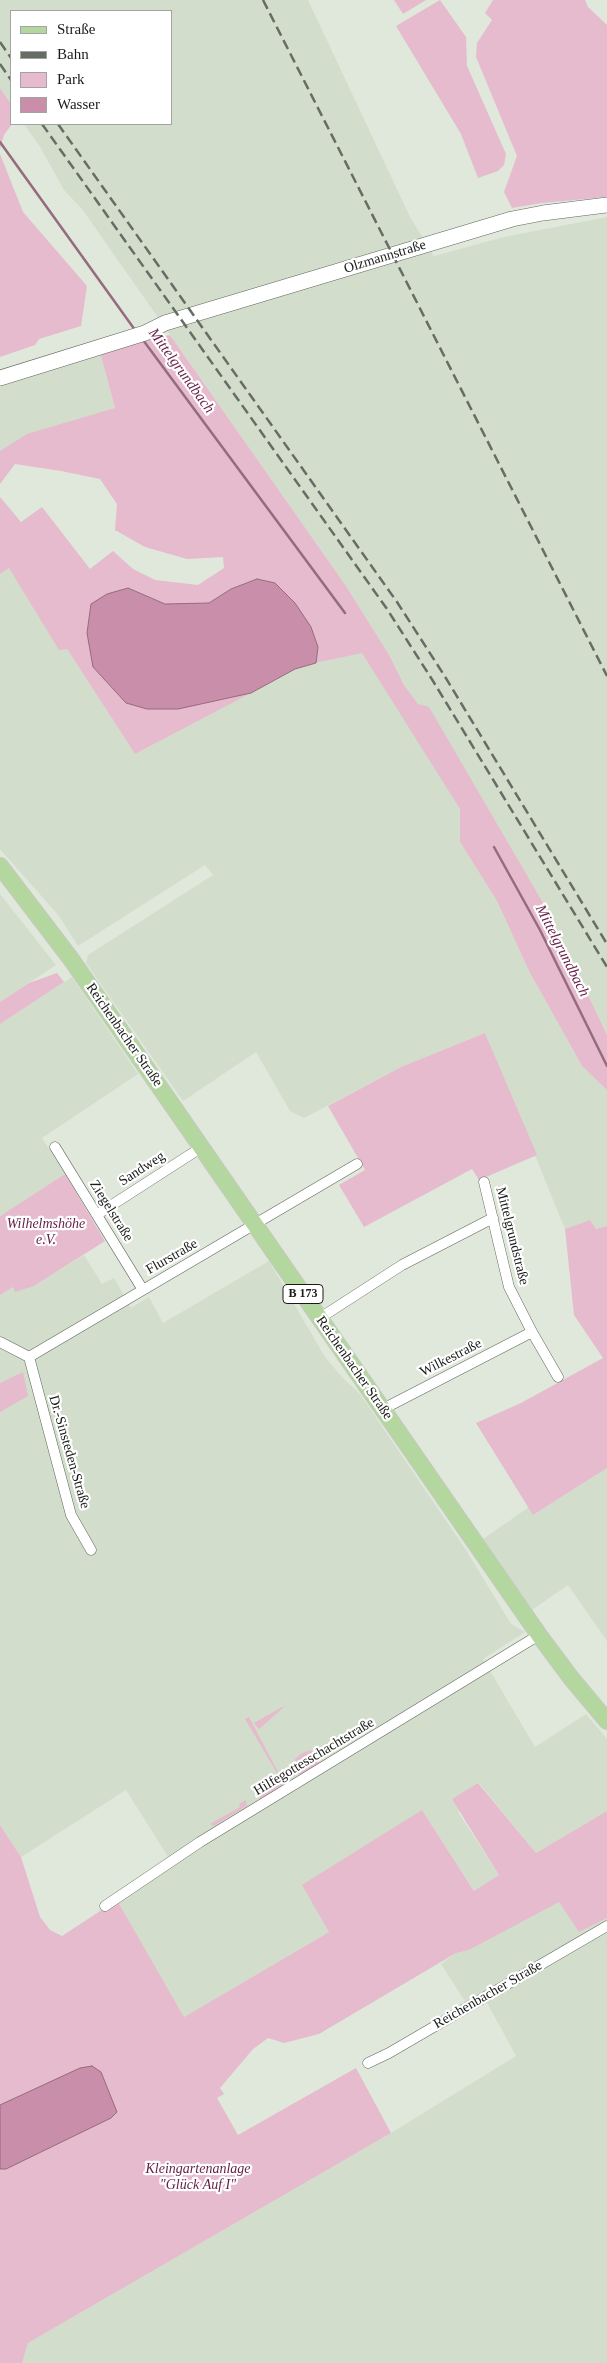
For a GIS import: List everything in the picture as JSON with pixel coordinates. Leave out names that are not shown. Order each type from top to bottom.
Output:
[{"type":"main road","name":"Olzmannstraße","points":[[0,368],[165,323],[512,219],[607,205]]},
{"type":"main road","name":"Olzmannstraße","points":[[0,378],[134,332]]},
{"type":"main road","name":"Reichenbacher Straße","points":[[0,866],[66,951],[540,1636],[607,1720]]},
{"type":"street","name":"Ziegelstraße","points":[[55,1147],[98,1214],[143,1290]]},
{"type":"street","name":"Sandweg","points":[[98,1214],[202,1147]]},
{"type":"street","name":"Flurstraße","points":[[29,1357],[357,1164]]},
{"type":"street","name":"Mittelgrundstraße","points":[[484,1182],[509,1287],[532,1332],[558,1376]]},
{"type":"street","points":[[320,1318],[402,1264],[493,1218]]},
{"type":"street","name":"Wilkestraße","points":[[383,1409],[532,1332]]},
{"type":"street","points":[[0,1342],[29,1357]]},
{"type":"street","name":"Dr.-Sinsteden-Straße","points":[[29,1357],[72,1515],[91,1550]]},
{"type":"street","name":"Hilfegottesschachtstraße","points":[[105,1906],[200,1842],[540,1636]]},
{"type":"street","name":"Reichenbacher Straße","points":[[368,2063],[389,2054],[607,1926]]},
{"type":"shaded area","points":[[0,0],[308,0],[410,217],[434,256],[504,237],[607,217],[607,1035],[549,913],[429,708],[418,704],[404,685],[388,653],[346,586],[82,209],[64,190],[39,145],[25,125],[172,125],[172,10],[10,10],[10,103],[0,88]]},
{"type":"shaded area","points":[[100,352],[115,408],[0,451],[0,384]]},
{"type":"shaded area","points":[[9,568],[67,649],[135,754],[295,669],[362,652],[396,698],[460,809],[460,842],[497,901],[529,971],[582,1066],[607,1090],[607,1226],[596,1229],[590,1220],[565,1229],[485,1033],[401,1067],[304,1118],[290,1111],[256,1052],[183,1101],[86,963],[88,955],[213,875],[205,865],[78,946],[59,916],[0,849],[0,574]]},
{"type":"shaded area","points":[[0,894],[56,965],[0,1002]]},
{"type":"shaded area","points":[[72,977],[138,1074],[42,1138],[65,1174],[0,1216],[0,1024]]},
{"type":"shaded area","points":[[84,1255],[102,1284],[114,1278],[131,1308],[149,1297],[163,1323],[269,1261],[325,1357],[360,1394],[466,1550],[511,1624],[525,1632],[483,1659],[535,1747],[586,1714],[607,1739],[607,1811],[536,1853],[479,1783],[452,1799],[460,1810],[458,1812],[499,1875],[475,1892],[422,1810],[329,1932],[184,2017],[117,1900],[172,1863],[126,1790],[21,1857],[0,1825],[0,1295],[13,1287],[34,1286]]},
{"type":"shaded area","points":[[607,1468],[607,1641],[568,1585],[532,1610],[483,1539],[529,1507],[533,1515]]},
{"type":"shaded area","points":[[559,1901],[579,1932],[607,1918],[607,2363],[22,2363],[28,2343],[391,2133],[516,2056],[486,2001],[470,2009],[441,1964],[456,1953],[469,1950]]},
{"type":"green space","points":[[394,0],[426,0],[403,14]]},
{"type":"green space","points":[[440,0],[466,37],[467,66],[506,154],[504,165],[498,171],[478,178],[461,134],[396,26]]},
{"type":"green space","points":[[493,0],[585,0],[588,7],[607,25],[607,197],[542,203],[512,208],[504,192],[517,156],[476,57],[477,43],[492,20],[485,13]]},
{"type":"green space","points":[[0,88],[10,103],[11,125],[4,135],[0,149]]},
{"type":"green space","points":[[0,154],[23,212],[87,286],[81,326],[39,339],[35,345],[0,357]]},
{"type":"green space","points":[[170,335],[346,586],[388,653],[404,685],[418,704],[429,707],[549,913],[607,1035],[607,1090],[582,1066],[529,971],[497,901],[460,842],[460,809],[362,653],[316,663],[318,647],[295,603],[275,583],[257,579],[231,589],[209,603],[186,605],[165,604],[128,588],[93,667],[126,703],[206,702],[251,693],[135,754],[67,649],[59,650],[9,568],[0,574],[0,497],[21,522],[42,507],[90,569],[113,551],[133,569],[155,580],[198,585],[224,568],[223,557],[187,559],[145,547],[115,530],[117,504],[100,479],[15,464],[0,484],[0,451],[27,434],[115,408],[100,352]]},
{"type":"green space","points":[[57,973],[64,982],[0,1024],[0,1002],[29,983]]},
{"type":"green space","points":[[485,1033],[537,1155],[479,1180],[472,1169],[364,1227],[339,1185],[365,1170],[328,1106],[401,1067]]},
{"type":"green space","name":"Wilhelmshöhe e.V.","points":[[65,1174],[105,1241],[34,1286],[15,1292],[13,1287],[0,1295],[0,1216]]},
{"type":"green space","points":[[590,1220],[596,1229],[607,1226],[607,1468],[533,1515],[476,1423],[521,1403],[603,1358],[574,1315],[565,1229]]},
{"type":"green space","points":[[23,1372],[28,1396],[0,1412],[0,1383]]},
{"type":"green space","points":[[284,1707],[259,1729],[254,1723]]},
{"type":"green space","points":[[249,1717],[278,1772],[277,1773],[245,1719]]},
{"type":"green space","points":[[311,1750],[319,1756],[319,1764],[300,1775],[294,1773],[295,1759],[302,1753]]},
{"type":"green space","points":[[279,1775],[283,1780],[282,1786],[260,1799],[258,1797],[275,1785],[272,1779]]},
{"type":"green space","name":"Kleingartenanlage \"Glück Auf I\"","points":[[478,1783],[536,1853],[607,1811],[607,1918],[579,1932],[559,1902],[469,1950],[456,1953],[319,2034],[284,2043],[268,2038],[253,2049],[220,2088],[224,2094],[217,2098],[238,2135],[356,2068],[391,2133],[28,2343],[22,2363],[0,2363],[0,1825],[21,1857],[40,1917],[50,1930],[62,1936],[117,1900],[184,2017],[329,1932],[302,1885],[422,1810],[474,1891],[499,1875],[452,1799]]},
{"type":"green space","points":[[246,1800],[247,1806],[214,1826],[210,1824],[240,1807],[239,1804]]},
{"type":"water","points":[[257,579],[275,583],[295,603],[311,627],[318,647],[316,663],[295,669],[251,693],[178,709],[147,709],[126,703],[93,667],[87,633],[91,604],[107,594],[128,588],[165,604],[209,603],[231,589]]},
{"type":"water","points":[[92,2066],[101,2072],[117,2112],[111,2118],[6,2169],[0,2169],[0,2105],[80,2068]]},
{"type":"waterway","name":"Mittelgrundbach","points":[[0,142],[135,330]]},
{"type":"waterway","name":"Mittelgrundbach","points":[[143,340],[345,613]]},
{"type":"waterway","name":"Mittelgrundbach","points":[[494,847],[540,930],[607,1066]]},
{"type":"railway","points":[[263,0],[607,676]]},
{"type":"railway","points":[[0,42],[10,57]]},
{"type":"railway","points":[[0,64],[10,79]]},
{"type":"railway","points":[[43,125],[387,609],[607,967]]},
{"type":"railway","points":[[59,125],[397,602],[444,675],[607,944]]}]
